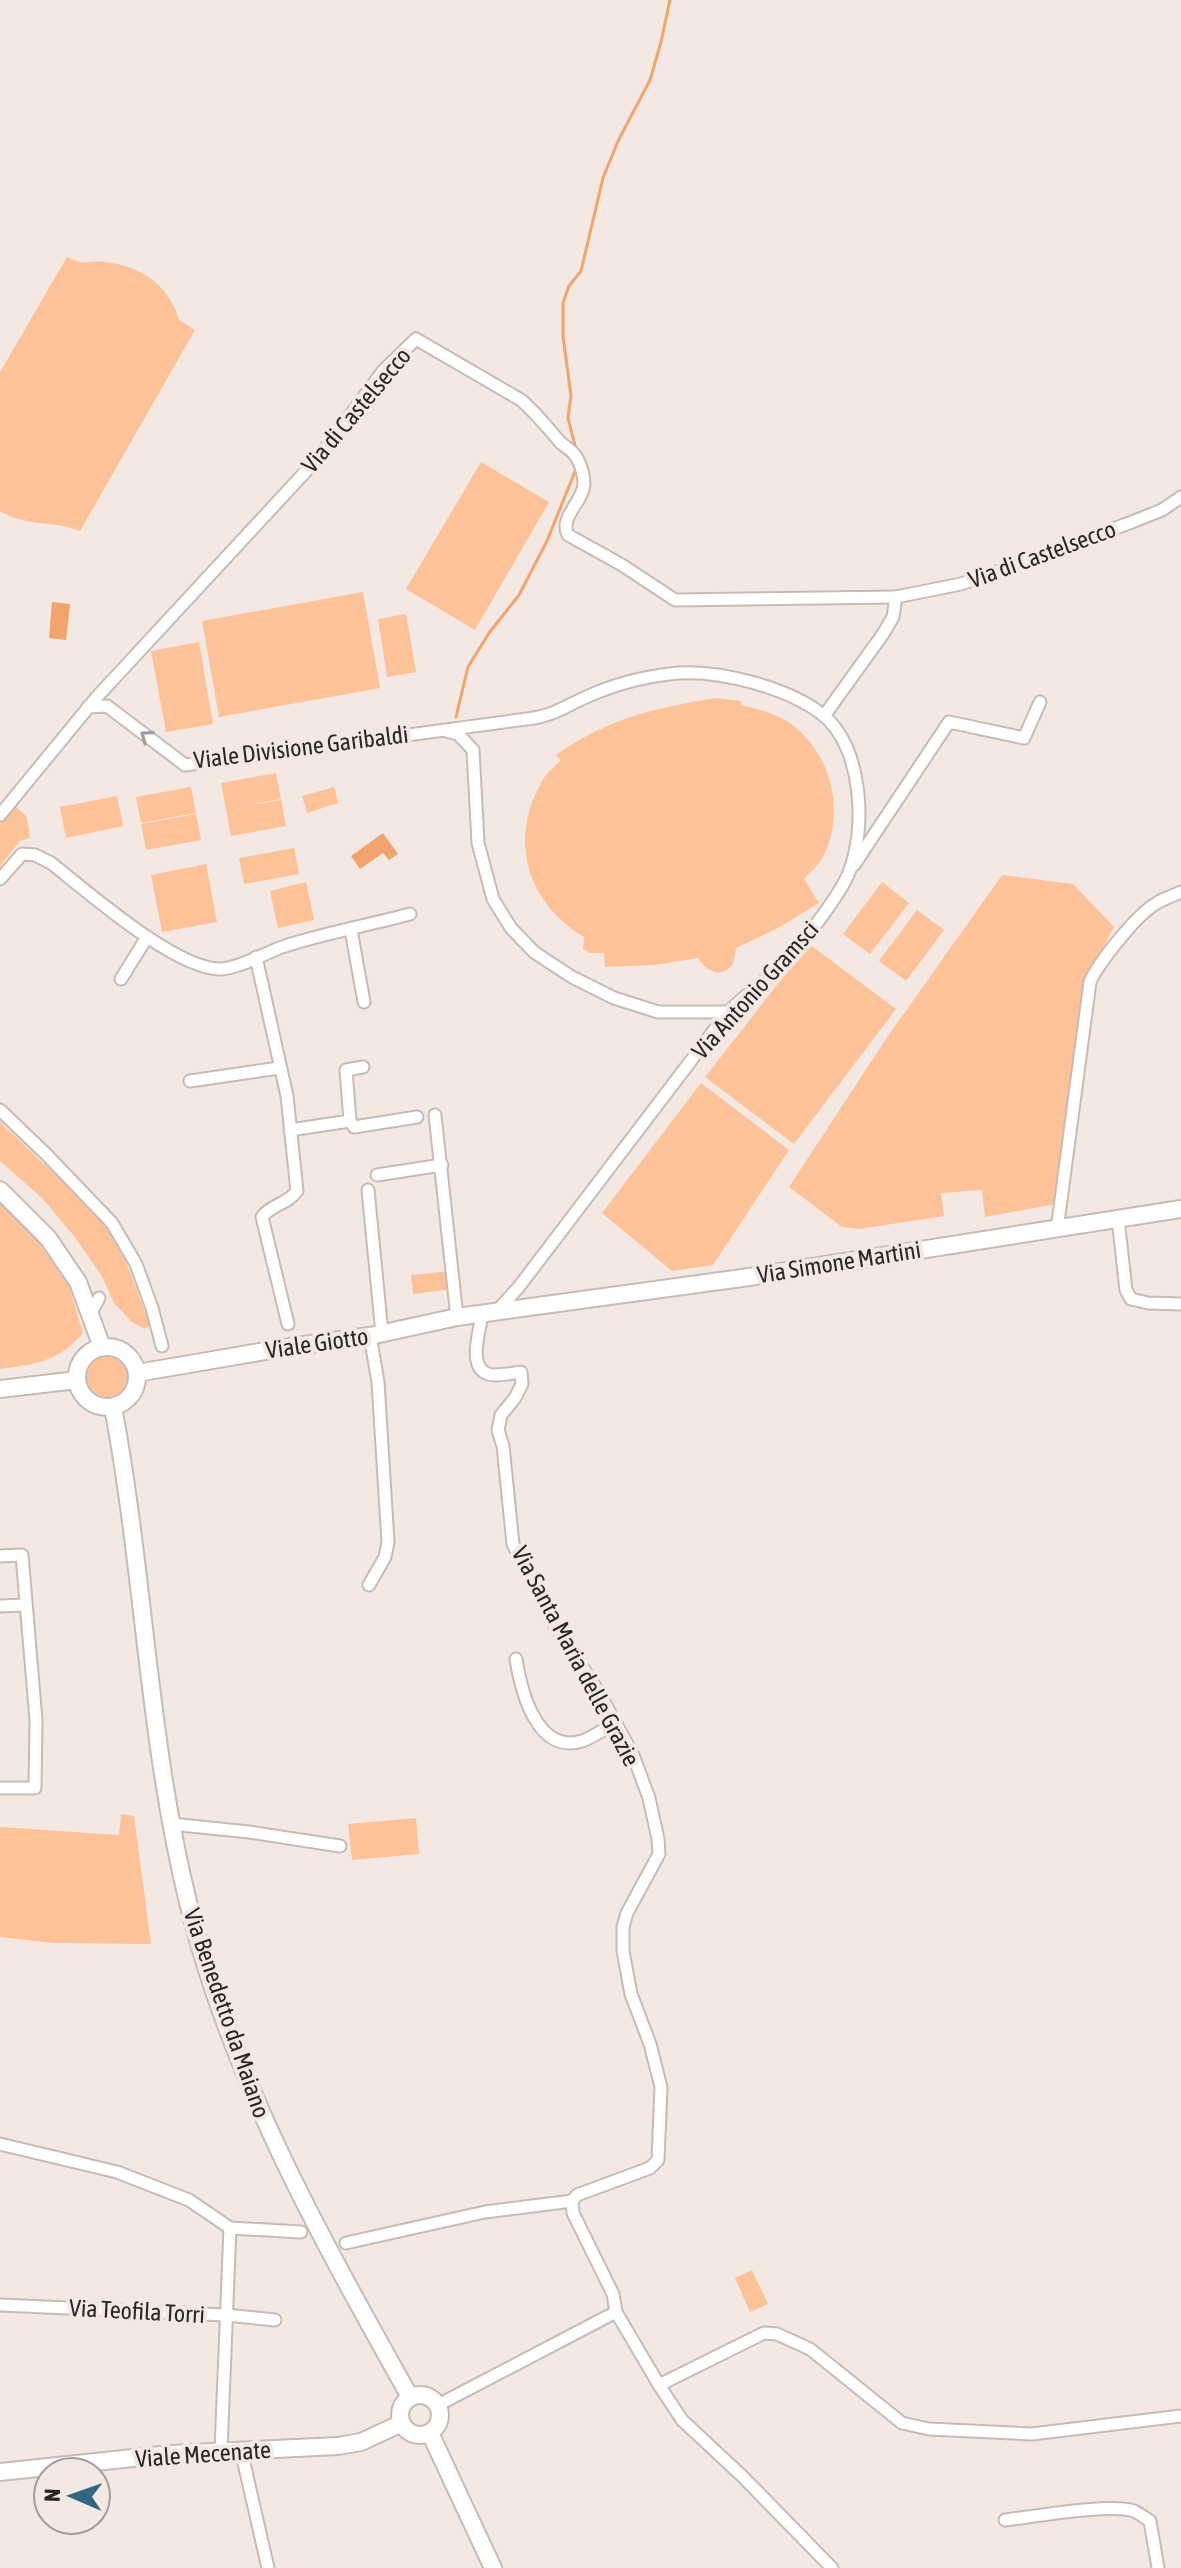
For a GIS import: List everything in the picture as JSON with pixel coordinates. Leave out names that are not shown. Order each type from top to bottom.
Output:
[{"type":"main road","points":[[0,1190],[48,1238],[78,1282],[102,1347]]},
{"type":"main road","name":"Via Simone Martini","points":[[489,1313],[749,1277],[1181,1209]]},
{"type":"main road","name":"Viale Giotto","points":[[137,1373],[489,1313]]},
{"type":"main road","points":[[102,1347],[111,1347],[129,1355],[137,1373],[137,1382],[129,1398],[113,1407],[95,1405],[88,1400],[77,1380],[80,1362],[86,1355],[102,1347]]},
{"type":"main road","points":[[0,1389],[77,1380]]},
{"type":"main road","name":"Via Benedetto da Maiano","points":[[113,1407],[138,1561],[171,1824],[188,1904],[212,1982],[260,2109],[323,2240],[410,2397]]},
{"type":"main road","points":[[426,2395],[438,2405],[440,2420],[430,2433],[414,2434],[402,2423],[400,2412],[410,2397],[426,2395]]},
{"type":"main road","name":"Viale Mecenate","points":[[0,2472],[221,2450],[338,2446],[361,2442],[402,2423]]},
{"type":"main road","points":[[430,2433],[493,2568]]},
{"type":"street","name":"Via di Castelsecco","points":[[92,702],[320,456],[383,371],[416,339],[521,400],[536,412],[575,455],[582,470],[584,484],[579,500],[566,521],[568,535],[675,600],[896,597],[961,584],[1152,514],[1181,497]]},
{"type":"street","points":[[824,716],[883,634],[893,617],[896,597]]},
{"type":"street","name":"Viale Divisione Garibaldi","points":[[107,706],[185,765],[555,714],[583,698],[623,682],[680,673],[717,675],[765,687],[801,701],[824,716]]},
{"type":"street","points":[[0,815],[92,702],[107,706],[105,695],[109,683]]},
{"type":"street","points":[[848,874],[949,722],[1024,738],[1040,702]]},
{"type":"street","name":"Via Antonio Gramsci","points":[[489,1313],[518,1288],[728,1012],[780,967],[831,903],[848,874],[857,845],[860,814],[856,780],[837,731],[824,716]]},
{"type":"street","points":[[436,730],[458,734],[473,750],[478,843],[493,899],[511,928],[534,952],[600,991],[658,1012],[728,1012]]},
{"type":"street","points":[[0,879],[22,854],[35,855],[51,863],[147,937],[179,957],[220,969],[287,946],[410,914]]},
{"type":"street","points":[[1057,1230],[1090,982],[1096,969],[1143,913],[1156,903],[1181,892]]},
{"type":"street","points":[[351,930],[364,1002]]},
{"type":"street","points":[[121,979],[147,937]]},
{"type":"street","points":[[256,957],[287,1096],[297,1191],[291,1199],[264,1212],[262,1217],[288,1324]]},
{"type":"street","points":[[363,1067],[346,1070],[350,1121],[354,1127],[417,1117]]},
{"type":"street","points":[[190,1081],[279,1068]]},
{"type":"street","points":[[0,1110],[112,1223],[136,1264],[162,1346]]},
{"type":"street","points":[[435,1115],[457,1317]]},
{"type":"street","points":[[290,1130],[350,1121]]},
{"type":"street","points":[[377,1175],[442,1165]]},
{"type":"street","points":[[368,1190],[388,1542],[385,1557],[369,1585]]},
{"type":"street","points":[[1118,1219],[1126,1290],[1131,1299],[1181,1304]]},
{"type":"street","points":[[90,1314],[99,1298]]},
{"type":"street","name":"Via Santa Maria delle Grazie","points":[[489,1313],[474,1357],[478,1368],[489,1375],[521,1372],[522,1384],[501,1415],[498,1430],[503,1446],[513,1544],[554,1624],[598,1691],[633,1755],[649,1798],[658,1839],[659,1854],[627,1913],[623,1927],[623,1951],[631,1994],[650,2044],[661,2087],[658,2160],[650,2168],[577,2195],[572,2201]]},
{"type":"street","points":[[0,1556],[22,1555],[36,1720],[35,1788],[0,1788]]},
{"type":"street","points":[[0,1606],[26,1605]]},
{"type":"street","points":[[516,1659],[524,1696],[536,1720],[549,1736],[566,1743],[583,1740],[616,1723]]},
{"type":"street","points":[[171,1824],[340,1846]]},
{"type":"street","points":[[0,2144],[117,2172],[189,2200],[230,2228],[301,2232]]},
{"type":"street","points":[[346,2243],[485,2212],[572,2201],[573,2213],[613,2294],[616,2312],[682,2420],[832,2568]]},
{"type":"street","points":[[221,2450],[230,2228]]},
{"type":"street","name":"Via Teofila Torri","points":[[0,2305],[275,2320]]},
{"type":"street","points":[[438,2405],[616,2312]]},
{"type":"street","points":[[659,2385],[764,2333],[777,2334],[810,2349],[902,2423],[929,2429],[1032,2434],[1181,2416]]},
{"type":"street","points":[[241,2450],[268,2568]]},
{"type":"street","points":[[1005,2520],[1056,2513],[1134,2511],[1150,2521],[1158,2568]]},
{"type":"shaded area","points":[[67,257],[83,262],[117,264],[141,272],[168,297],[179,320],[195,330],[80,531],[19,519],[0,511],[0,372]]},
{"type":"shaded area","points":[[481,462],[549,502],[475,630],[406,589]]},
{"type":"shaded area","points":[[363,592],[380,688],[219,717],[202,621]]},
{"type":"shaded area","points":[[52,602],[70,604],[66,640],[49,638]]},
{"type":"shaded area","points":[[406,614],[416,672],[387,677],[378,619]]},
{"type":"shaded area","points":[[199,642],[213,724],[166,732],[151,651]]},
{"type":"shaded area","points":[[717,698],[741,701],[741,705],[788,722],[803,734],[824,764],[830,782],[834,819],[822,858],[804,879],[819,903],[778,928],[736,948],[733,964],[724,971],[710,970],[698,958],[655,965],[605,967],[604,953],[590,953],[583,949],[584,937],[549,907],[537,889],[525,849],[531,805],[543,780],[561,760],[556,755],[594,732],[633,716]]},
{"type":"shaded area","points":[[276,773],[281,799],[235,808],[281,800],[286,826],[231,836],[221,783]]},
{"type":"shaded area","points":[[191,787],[196,813],[141,823],[136,797]]},
{"type":"shaded area","points":[[334,787],[338,803],[307,813],[302,796]]},
{"type":"shaded area","points":[[117,796],[123,826],[66,838],[60,807]]},
{"type":"shaded area","points":[[15,806],[27,817],[30,838],[20,841],[0,866],[0,823]]},
{"type":"shaded area","points":[[196,814],[201,840],[146,850],[141,824]]},
{"type":"shaded area","points":[[383,833],[398,854],[389,860],[383,853],[360,869],[351,856]]},
{"type":"shaded area","points":[[294,848],[299,874],[244,884],[239,858]]},
{"type":"shaded area","points":[[206,864],[217,922],[162,932],[151,875]]},
{"type":"shaded area","points":[[1002,875],[1073,884],[1114,927],[1089,974],[1056,1204],[985,1217],[982,1190],[941,1193],[944,1216],[859,1229],[842,1227],[789,1187],[886,1039]]},
{"type":"shaded area","points":[[306,882],[314,920],[278,928],[270,891]]},
{"type":"shaded area","points":[[882,882],[909,903],[870,954],[843,934]]},
{"type":"shaded area","points":[[917,910],[944,930],[906,981],[879,961]]},
{"type":"shaded area","points":[[809,944],[896,1009],[794,1144],[705,1077]]},
{"type":"shaded area","points":[[701,1083],[789,1150],[713,1265],[672,1271],[602,1213]]},
{"type":"shaded area","points":[[0,1122],[99,1216],[121,1249],[151,1327],[143,1328],[132,1322],[114,1303],[101,1275],[74,1236],[43,1199],[0,1161]]},
{"type":"shaded area","points":[[0,1204],[34,1236],[69,1286],[83,1333],[65,1350],[46,1360],[0,1369]]},
{"type":"shaded area","points":[[451,1271],[453,1284],[446,1290],[413,1294],[411,1275]]},
{"type":"shaded area","points":[[107,1356],[122,1362],[128,1377],[122,1392],[107,1398],[92,1392],[86,1377],[92,1362]]},
{"type":"shaded area","points":[[121,1814],[134,1816],[151,1944],[53,1943],[0,1937],[0,1827],[119,1835]]},
{"type":"shaded area","points":[[416,1818],[419,1854],[352,1860],[348,1824]]},
{"type":"shaded area","points":[[752,2270],[768,2304],[750,2312],[735,2278]]},
{"type":"waterway","points":[[576,449],[568,418],[571,396],[563,336],[563,303],[569,286],[581,271],[603,178],[618,141],[650,80],[670,0]]},
{"type":"waterway","points":[[456,717],[468,667],[489,633],[519,595],[547,541],[576,469]]}]
